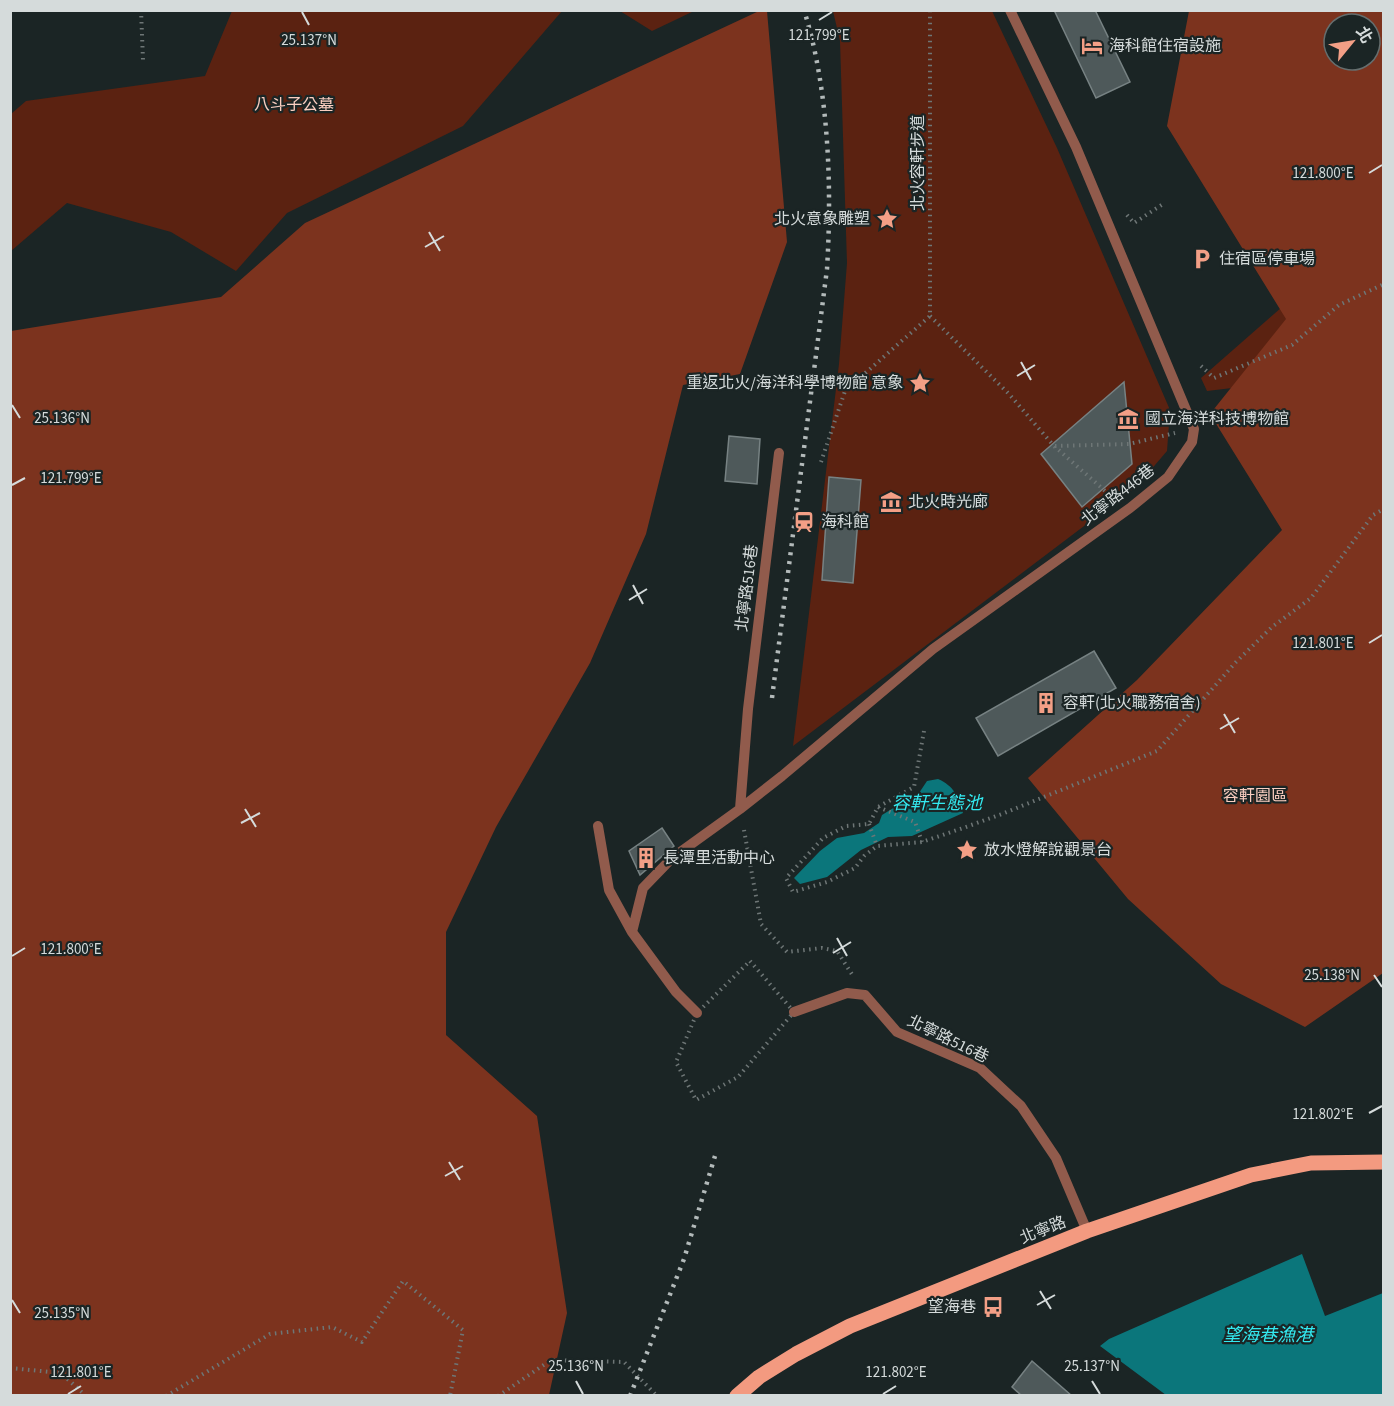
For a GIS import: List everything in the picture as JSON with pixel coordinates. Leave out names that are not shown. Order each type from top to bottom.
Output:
[{"type":"main road","name":"北寧路","points":[[737,1395],[768,1371],[850,1326],[1087,1231],[1251,1175],[1311,1162],[1383,1162]]},
{"type":"lane","points":[[1010,10],[1076,147],[1194,429]]},
{"type":"lane","name":"北寧路446巷","points":[[740,809],[933,649],[1126,510],[1168,477],[1192,442],[1194,429]]},
{"type":"lane","name":"北寧路516巷","points":[[740,809],[748,709],[779,453]]},
{"type":"lane","points":[[632,932],[643,888],[672,858],[740,809]]},
{"type":"lane","points":[[598,826],[609,890],[632,932],[676,992],[697,1013]]},
{"type":"lane","points":[[794,1012],[847,993],[859,994]]},
{"type":"lane","name":"北寧路516巷","points":[[859,994],[865,995],[897,1032],[980,1068],[1021,1106],[1056,1158],[1087,1231]]},
{"type":"path","points":[[141,10],[143,60]]},
{"type":"path","name":"北火容軒步道","points":[[930,10],[930,316]]},
{"type":"path","points":[[1126,215],[1134,223],[1163,204]]},
{"type":"path","points":[[1201,366],[1214,378],[1292,345],[1339,305],[1383,284]]},
{"type":"path","points":[[821,462],[845,391],[930,316],[1009,394],[1054,446],[1126,510]]},
{"type":"path","points":[[1054,446],[1129,444],[1194,429]]},
{"type":"path","points":[[869,824],[846,826],[823,838],[786,878],[793,892],[827,882],[855,868],[864,856],[877,846],[922,842],[1002,814],[1157,751],[1236,662],[1272,627],[1311,598],[1373,515],[1383,509]]},
{"type":"path","points":[[877,846],[869,824],[878,807],[914,787],[924,731]]},
{"type":"path","points":[[878,807],[915,822],[922,842]]},
{"type":"path","points":[[740,809],[761,924],[787,952],[822,948],[837,951],[852,972],[859,994]]},
{"type":"path","points":[[750,961],[794,1012],[738,1077],[696,1100],[676,1062],[697,1013],[750,961]]},
{"type":"path","points":[[166,1395],[270,1334],[332,1327],[362,1342],[403,1281],[463,1330],[450,1395]]},
{"type":"path","points":[[498,1395],[550,1360],[624,1362],[657,1395]]},
{"type":"path","points":[[10,1368],[61,1373],[86,1395]]},
{"type":"green space","name":"八斗子公墓","points":[[232,10],[562,11],[463,126],[287,213],[236,271],[171,232],[67,203],[11,251],[11,114],[26,101],[205,76]]},
{"type":"green space","points":[[620,11],[694,11],[652,31]]},
{"type":"green space","points":[[759,11],[767,11],[787,242],[740,374],[683,385],[646,534],[590,663],[496,827],[446,932],[446,1035],[537,1116],[567,1313],[549,1395],[11,1395],[11,331],[221,297],[305,223]]},
{"type":"green space","points":[[833,11],[992,11],[1057,148],[1170,410],[1167,451],[1137,486],[793,746],[839,364],[847,263],[840,41]]},
{"type":"green space","name":"容軒園區","points":[[1189,11],[1383,11],[1383,973],[1305,1027],[1221,984],[1128,899],[1028,778],[1137,680],[1282,530],[1210,414],[1286,319],[1167,126]]},
{"type":"green space","points":[[1282,307],[1383,370],[1207,391],[1201,378]]},
{"type":"water","name":"容軒生態池","points":[[938,779],[955,792],[963,813],[912,836],[888,837],[861,850],[827,877],[800,884],[794,878],[820,851],[837,838],[864,833],[879,823],[882,815],[917,796],[927,781]]},
{"type":"water","name":"望海巷漁港","points":[[1302,1254],[1325,1316],[1383,1293],[1383,1395],[1166,1395],[1100,1346],[1109,1339]]},
{"type":"building","name":"海科館住宿設施","points":[[1054,10],[1095,10],[1130,82],[1096,98]]},
{"type":"building","points":[[1124,382],[1132,464],[1082,507],[1041,454]]},
{"type":"building","points":[[729,436],[760,439],[757,484],[725,481]]},
{"type":"building","points":[[829,477],[861,480],[853,583],[822,580]]},
{"type":"building","name":"容軒(北火職務宿舍)","points":[[1094,651],[1116,688],[998,756],[976,718]]},
{"type":"building","name":"長潭里活動中心","points":[[662,828],[674,846],[640,875],[629,851]]},
{"type":"building","points":[[1032,1361],[1072,1396],[1022,1396],[1012,1387]]},
{"type":"railway","points":[[772,698],[827,269],[829,205],[827,138],[819,73],[804,10]]},
{"type":"railway","points":[[630,1396],[684,1259],[715,1156]]},
{"type":"place","name":"海科館住宿設施","points":[[1092,46]]},
{"type":"place","name":"北火意象雕塑","points":[[887,219]]},
{"type":"place","name":"住宿區停車場","points":[[1202,259]]},
{"type":"place","name":"重返北火/海洋科學博物館 意象","points":[[920,383]]},
{"type":"place","name":"國立海洋科技博物館","points":[[1128,419]]},
{"type":"place","name":"北火時光廊","points":[[891,502]]},
{"type":"place","name":"海科館","points":[[804,522]]},
{"type":"place","name":"容軒(北火職務宿舍)","points":[[1046,703]]},
{"type":"place","name":"放水燈解說觀景台","points":[[967,850]]},
{"type":"place","name":"長潭里活動中心","points":[[646,858]]},
{"type":"place","name":"望海巷","points":[[993,1307]]}]
